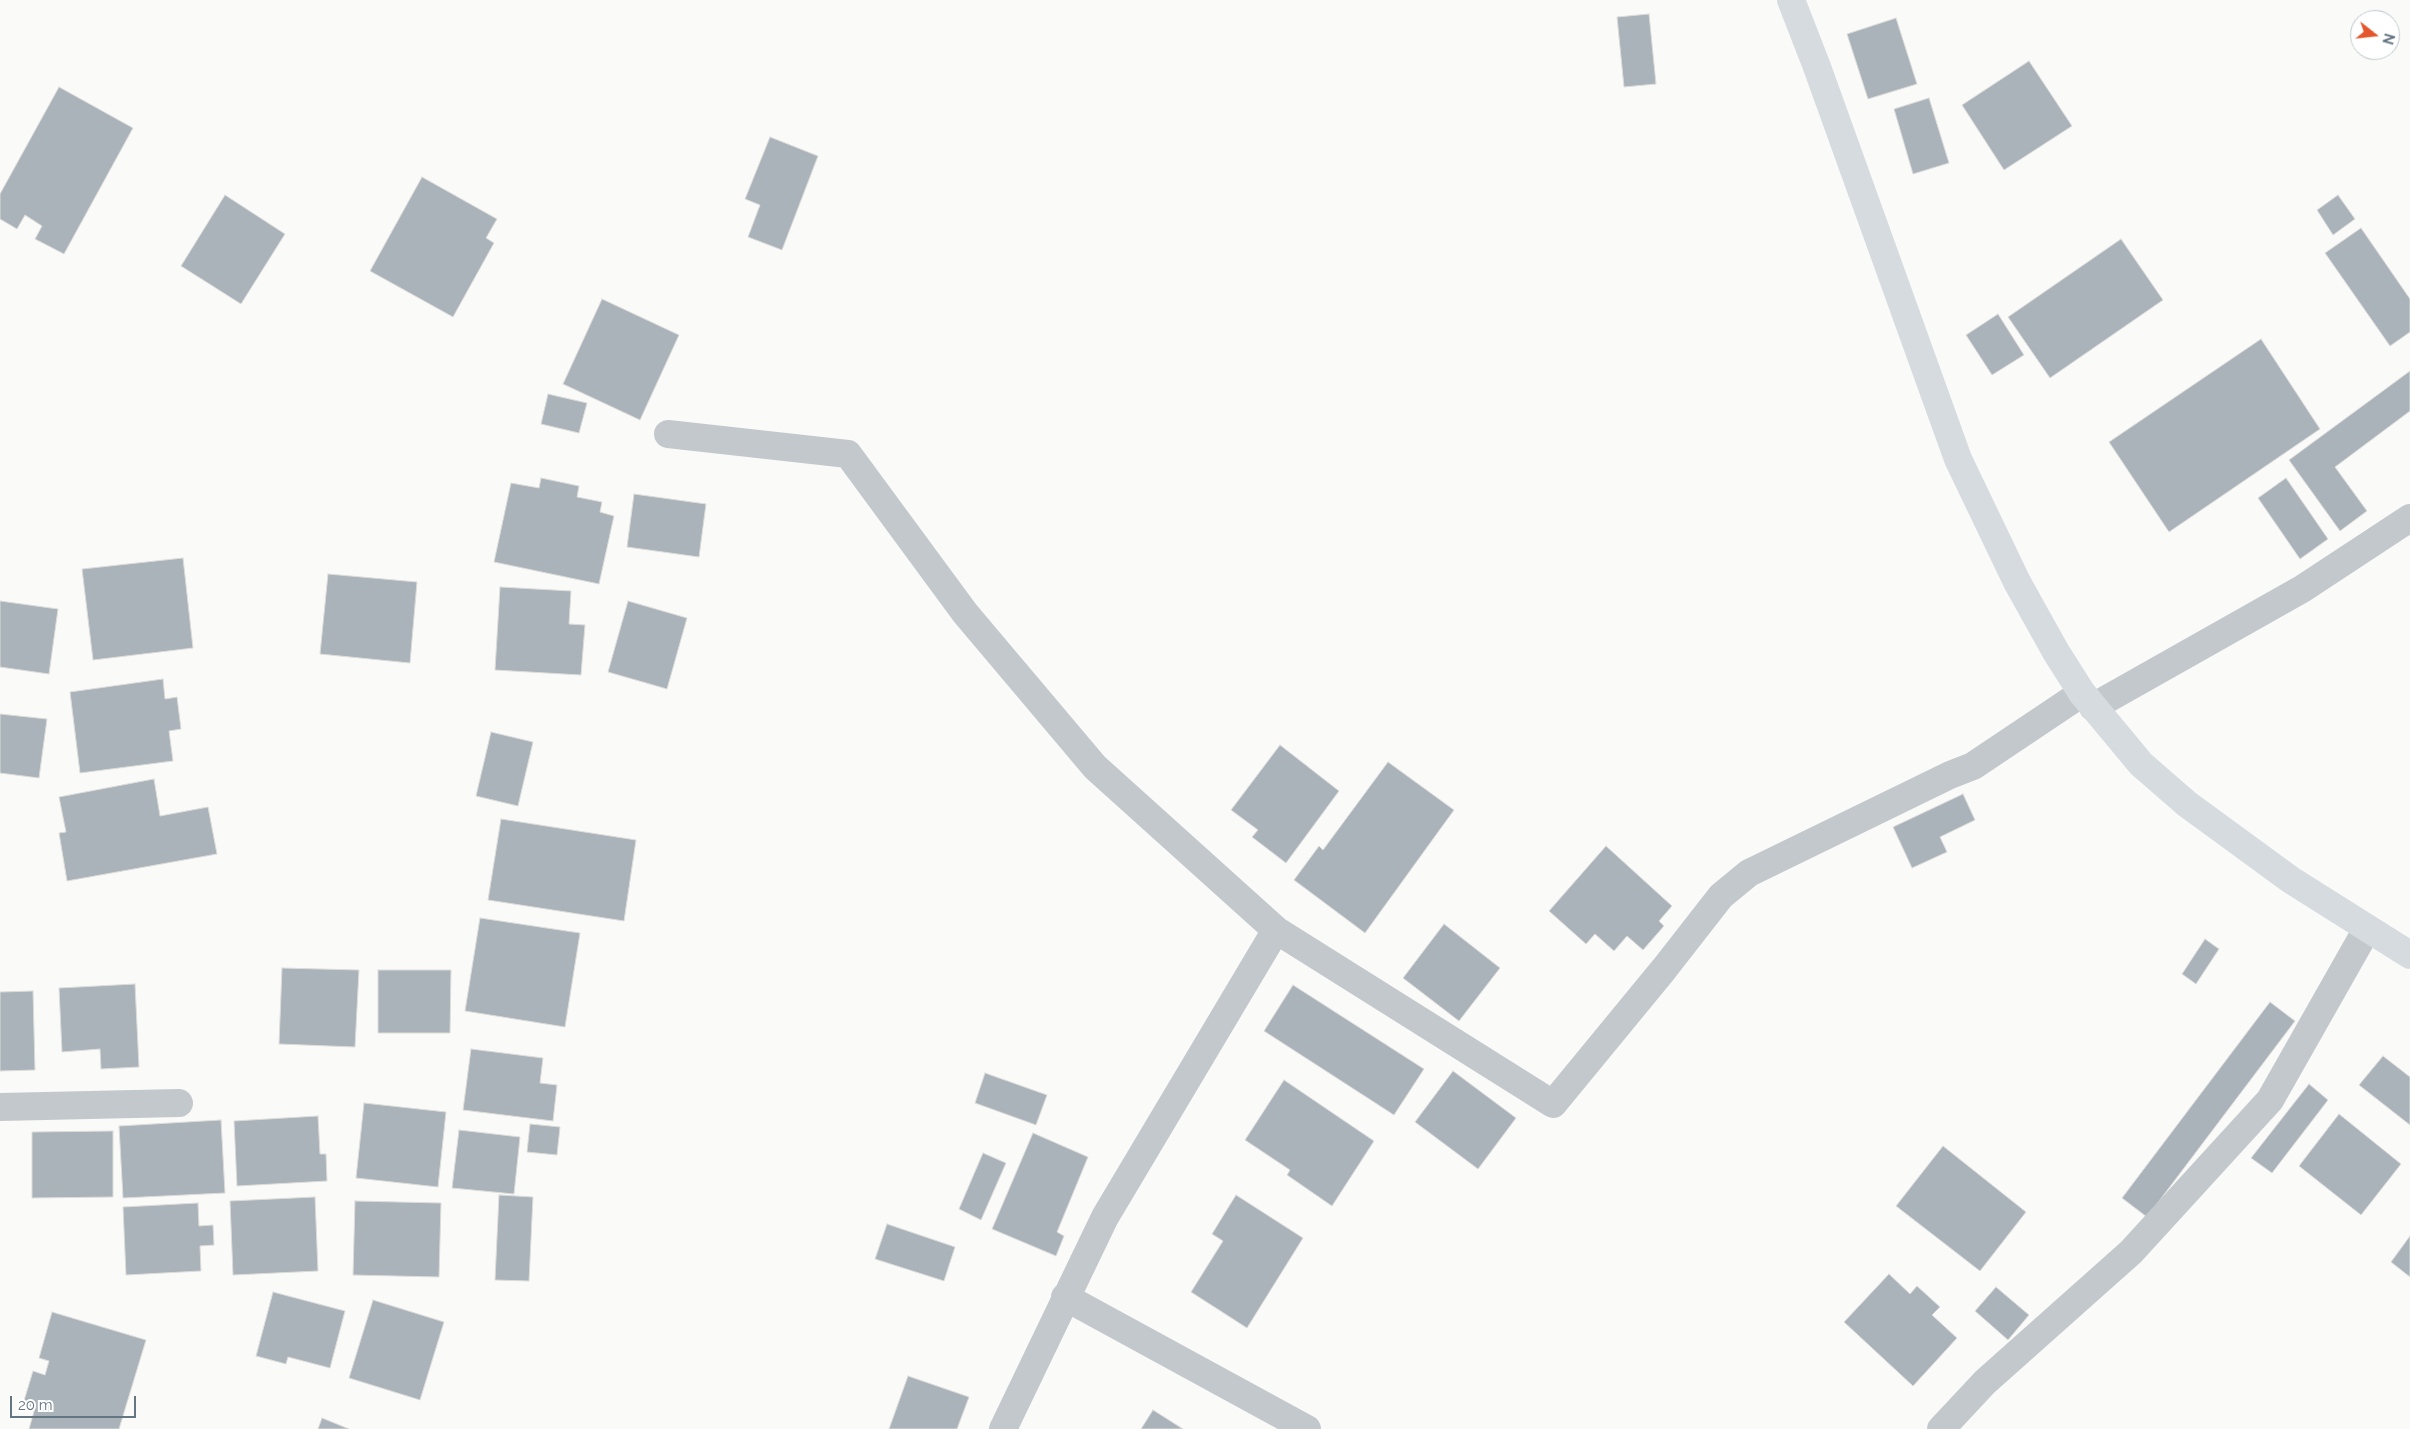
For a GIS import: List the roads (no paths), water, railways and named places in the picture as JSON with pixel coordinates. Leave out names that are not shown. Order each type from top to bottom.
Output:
[{"type":"main road","points":[[1791,0],[1818,67],[1958,459],[2018,582],[2056,652],[2087,700],[2141,764],[2187,804],[2291,880],[2410,954]]},
{"type":"street","points":[[668,434],[848,454],[965,613],[1095,767],[1276,930],[1553,1104],[1664,969],[1721,896],[1749,872],[1950,775],[1973,766],[2087,700],[2302,589],[2410,518]]},
{"type":"street","points":[[1940,1429],[1985,1382],[2131,1252],[2270,1100],[2367,929]]},
{"type":"street","points":[[1004,1429],[1065,1297],[1105,1217],[1276,930]]},
{"type":"street","points":[[0,1107],[179,1103]]},
{"type":"street","points":[[1065,1297],[1307,1429]]}]
